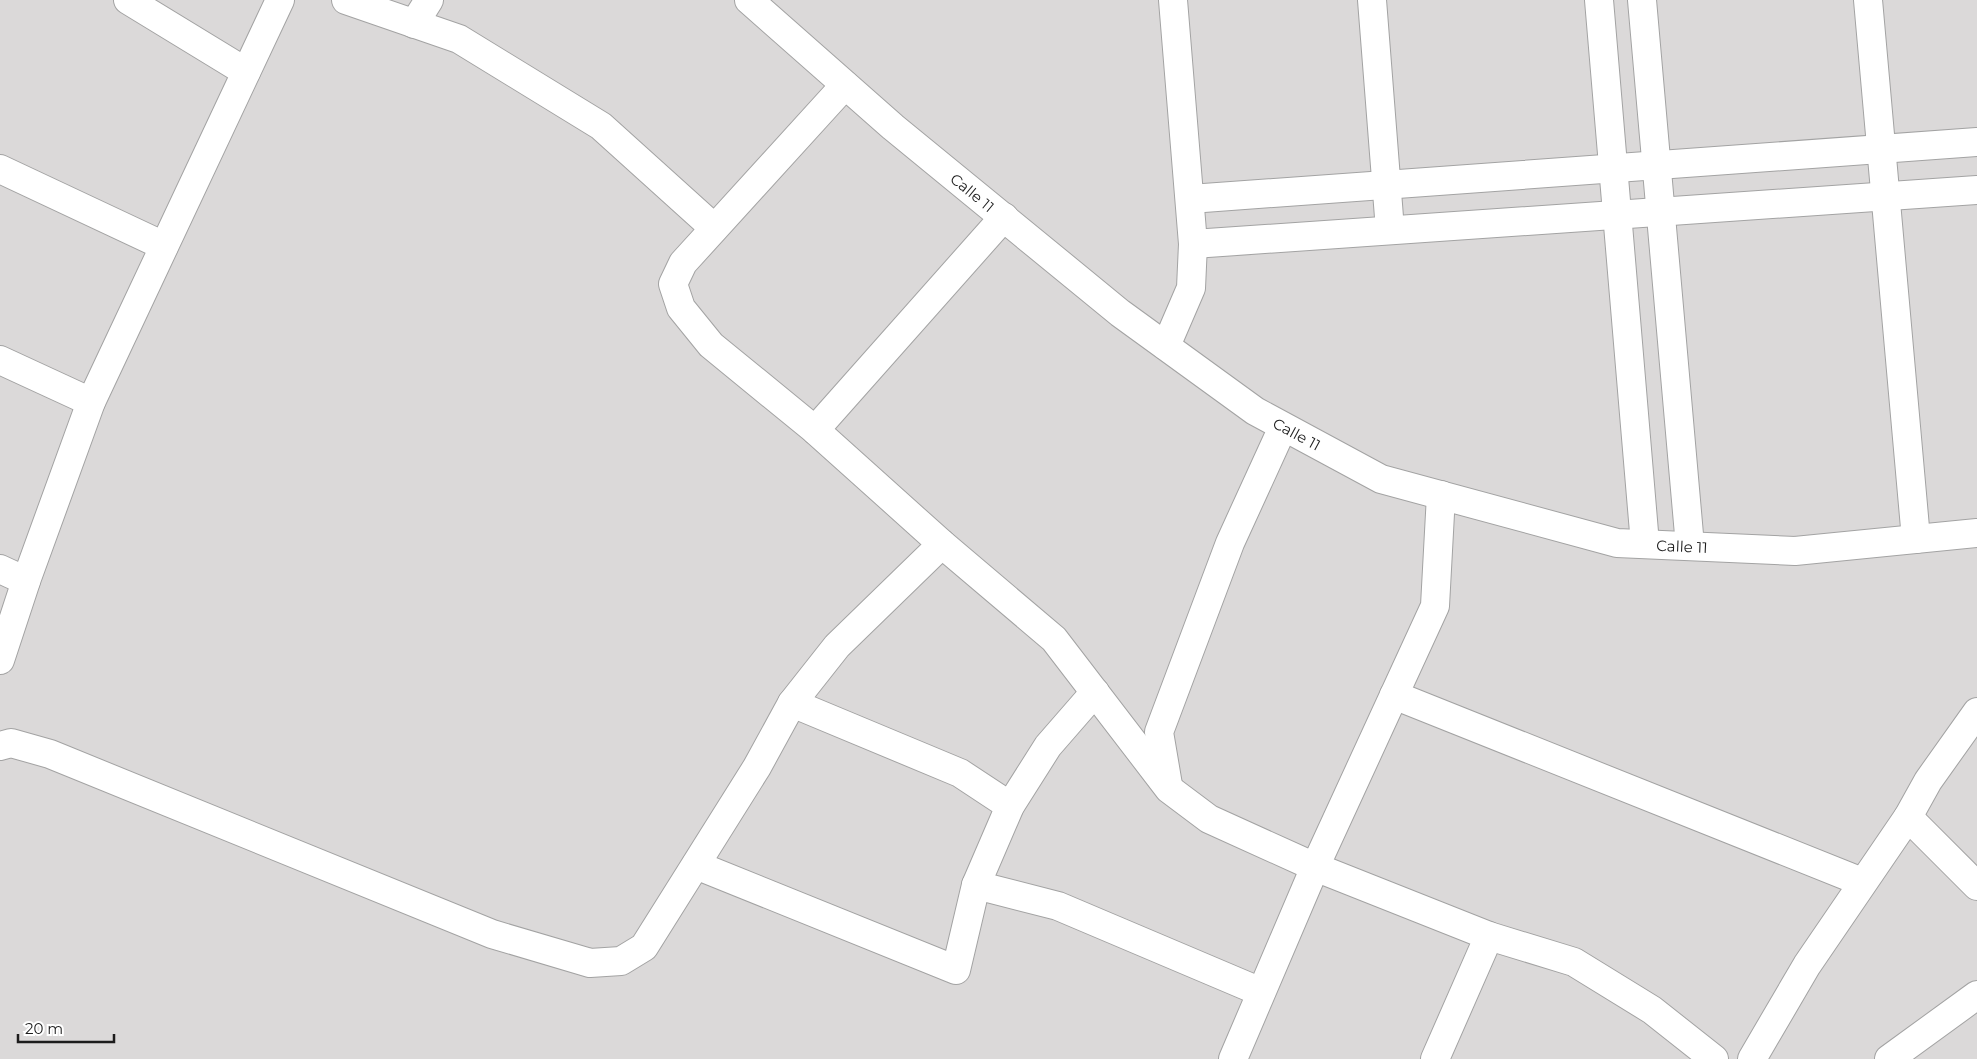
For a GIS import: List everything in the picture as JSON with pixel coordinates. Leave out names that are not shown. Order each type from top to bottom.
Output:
[{"type":"street","points":[[128,0],[246,72]]},
{"type":"street","points":[[0,660],[26,581],[91,402],[280,0]]},
{"type":"street","points":[[346,0],[458,39],[601,126],[714,228]]},
{"type":"street","points":[[414,24],[429,0]]},
{"type":"street","name":"Calle 11","points":[[749,0],[893,127],[1120,312],[1255,411],[1381,479],[1617,543],[1795,551],[1977,533]]},
{"type":"street","points":[[1166,346],[1191,288],[1193,244],[1173,0]]},
{"type":"street","points":[[1372,0],[1390,230]]},
{"type":"street","points":[[1599,0],[1645,544]]},
{"type":"street","points":[[1642,0],[1690,546]]},
{"type":"street","points":[[1868,0],[1916,539]]},
{"type":"street","points":[[845,85],[683,263],[673,284],[681,308],[712,344],[815,430],[942,544],[1054,639],[1169,789],[1209,819],[1315,867],[1489,936],[1574,962],[1652,1010],[1714,1059]]},
{"type":"street","points":[[1190,199],[1977,142]]},
{"type":"street","points":[[0,169],[164,246]]},
{"type":"street","points":[[1193,244],[1977,190]]},
{"type":"street","points":[[815,430],[1004,217]]},
{"type":"street","points":[[0,360],[91,402]]},
{"type":"street","points":[[1169,789],[1159,732],[1230,543],[1283,427]]},
{"type":"street","points":[[1233,1059],[1315,867],[1435,606],[1441,495]]},
{"type":"street","points":[[0,746],[12,743],[50,754],[492,934],[590,963],[621,961],[644,946],[757,767],[792,703],[837,646],[942,544]]},
{"type":"street","points":[[0,569],[26,581]]},
{"type":"street","points":[[696,865],[956,970],[976,885],[1010,806],[1048,746],[1095,692]]},
{"type":"street","points":[[1394,695],[1862,882]]},
{"type":"street","points":[[792,703],[960,774],[1010,806]]},
{"type":"street","points":[[1752,1059],[1808,965],[1862,882],[1908,817],[1928,782],[1977,712]]},
{"type":"street","points":[[1908,817],[1977,886]]},
{"type":"street","points":[[976,885],[1058,906],[1261,992]]},
{"type":"street","points":[[1435,1059],[1489,936]]},
{"type":"street","points":[[1889,1059],[1977,995]]},
{"type":"shaded area","points":[[0,0],[1977,0],[1977,1059],[0,1059]]}]
